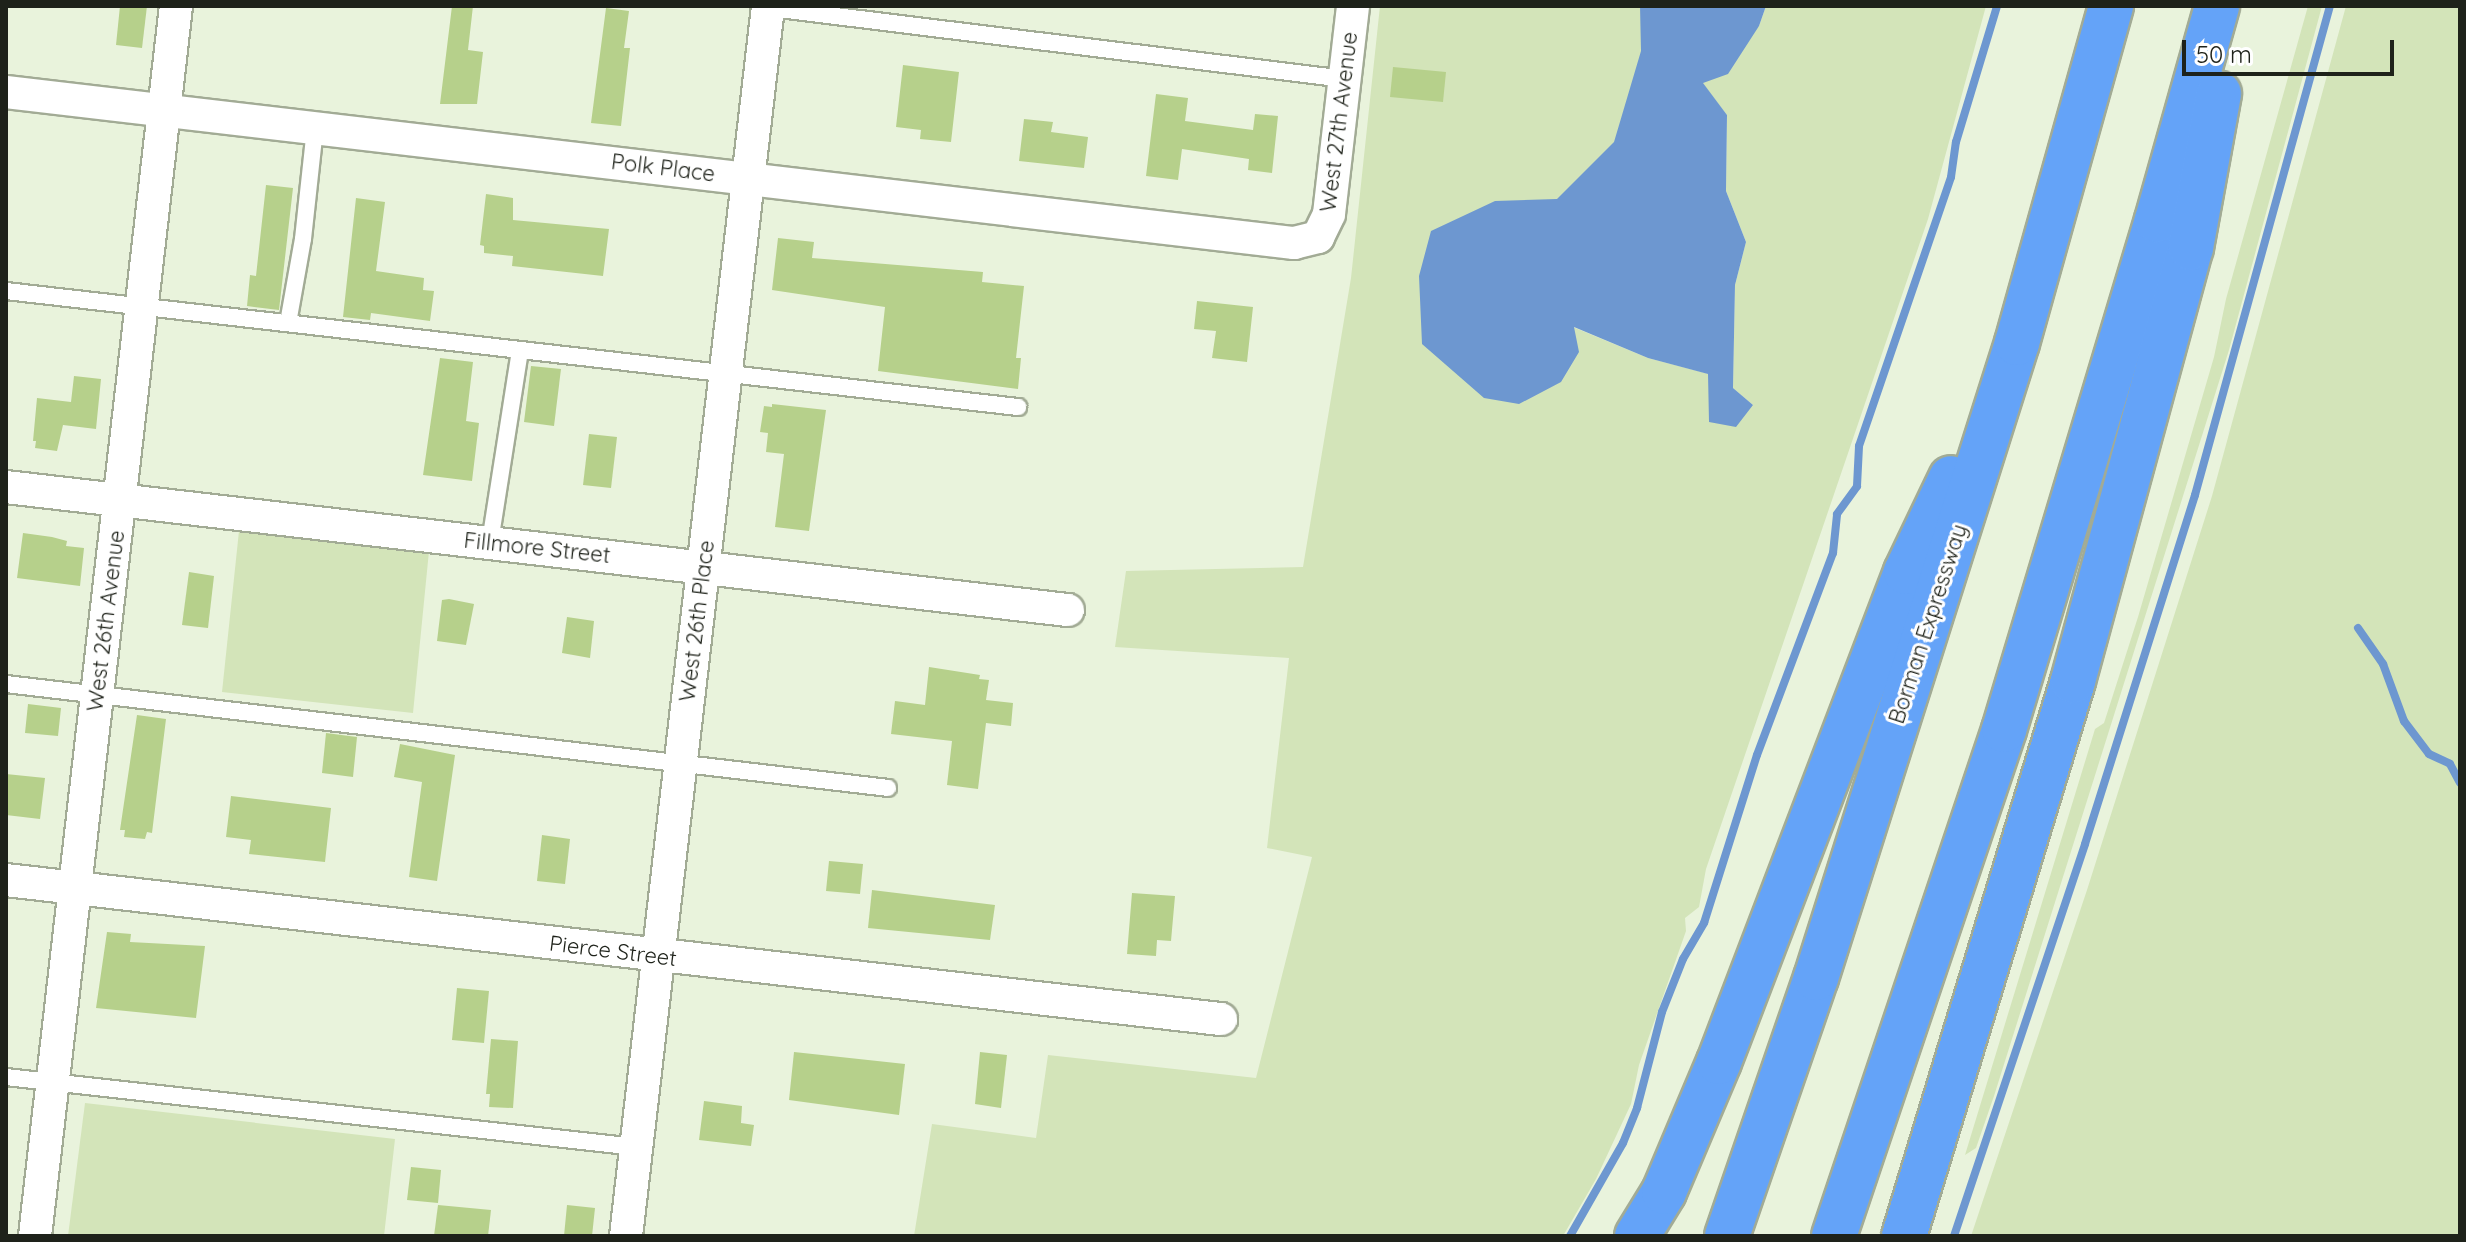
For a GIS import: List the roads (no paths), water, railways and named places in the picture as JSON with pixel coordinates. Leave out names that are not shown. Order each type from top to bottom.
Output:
[{"type":"highway","name":"Borman Expressway","points":[[1727,1236],[1816,978],[2017,343],[2111,6]]},
{"type":"highway","points":[[1834,1236],[2004,730],[2157,220],[2217,6]]},
{"type":"highway","points":[[1904,1236],[2073,681],[2191,248],[2235,6]]},
{"type":"highway","points":[[1637,1236],[1664,1192],[1719,1062],[1906,572],[2017,343]]},
{"type":"street","name":"West 26th Avenue","points":[[35,1236],[176,6]]},
{"type":"street","name":"West 26th Place","points":[[626,1236],[749,178],[765,6]]},
{"type":"street","name":"West 27th Avenue","points":[[1318,237],[1332,199],[1353,6]]},
{"type":"street","name":"Polk Place","points":[[6,92],[1294,243],[1318,237]]},
{"type":"street","name":"Fillmore Street","points":[[6,487],[1068,610]]},
{"type":"street","name":"Pierce Street","points":[[6,880],[1221,1019]]},
{"type":"lane","points":[[765,6],[1345,79]]},
{"type":"lane","points":[[288,323],[303,239],[315,128]]},
{"type":"lane","points":[[6,291],[1018,407]]},
{"type":"lane","points":[[490,542],[520,350]]},
{"type":"lane","points":[[6,684],[888,788]]},
{"type":"lane","points":[[6,1077],[636,1147]]},
{"type":"water","points":[[1640,6],[1766,6],[1759,26],[1728,74],[1703,83],[1727,115],[1726,191],[1746,242],[1735,285],[1733,388],[1753,405],[1736,427],[1709,422],[1708,374],[1648,358],[1574,327],[1579,352],[1561,382],[1519,404],[1484,398],[1422,344],[1419,276],[1431,231],[1495,201],[1557,199],[1614,142],[1641,51]]},
{"type":"waterway","points":[[1570,1236],[1623,1143],[1637,1108],[1662,1012],[1683,959],[1704,923],[1757,755],[1833,553],[1837,514],[1857,486],[1859,446],[1951,177],[1956,142],[1997,6]]},
{"type":"waterway","points":[[1954,1236],[2085,844],[2195,495],[2330,6]]},
{"type":"waterway","points":[[2358,628],[2383,664],[2404,721],[2429,754],[2450,764],[2460,783]]}]
